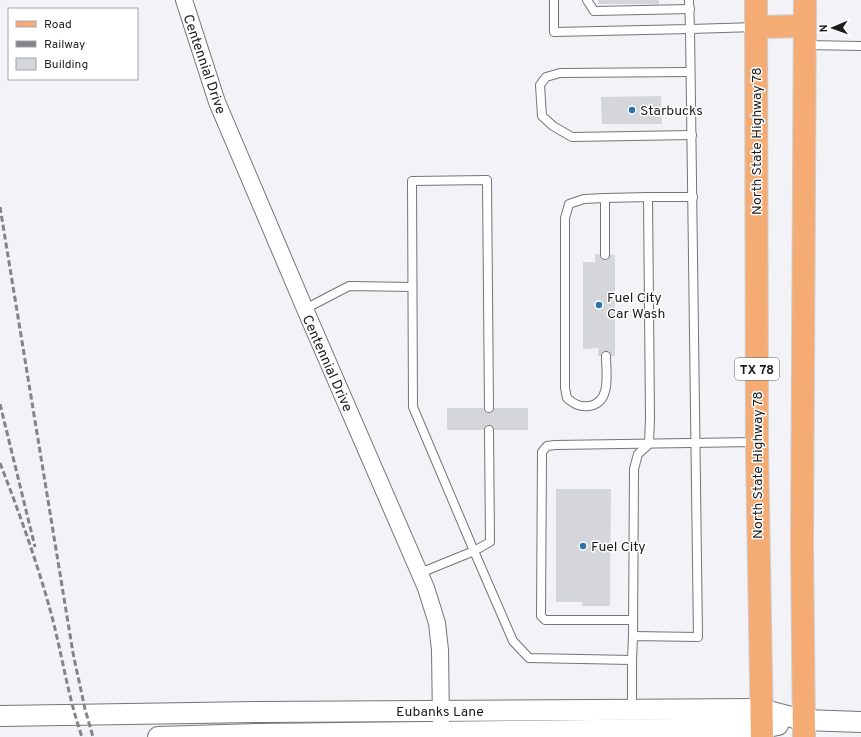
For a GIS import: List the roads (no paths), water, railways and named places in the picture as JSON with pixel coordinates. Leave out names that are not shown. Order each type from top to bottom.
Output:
[{"type":"main road","name":"North State Highway 78","points":[[756,0],[757,442],[761,724]]},
{"type":"main road","points":[[804,728],[802,545],[805,0]]},
{"type":"main road","points":[[756,27],[805,35]]},
{"type":"street","name":"Centennial Drive","points":[[184,0],[217,102],[304,309],[420,573],[437,623],[440,650],[441,733]]},
{"type":"street","name":"Eubanks Lane","points":[[0,716],[441,711],[639,721],[761,724],[804,728],[861,722]]},
{"type":"street","name":"Eubanks Lane","points":[[158,737],[258,734],[441,733],[639,721]]},
{"type":"lane","points":[[554,0],[554,32],[756,27]]},
{"type":"lane","points":[[587,0],[594,11],[690,9]]},
{"type":"lane","points":[[633,636],[698,637],[693,197],[689,0]]},
{"type":"lane","points":[[805,35],[861,46]]},
{"type":"lane","points":[[690,72],[560,73],[546,77],[540,85],[542,116],[553,126],[572,137],[692,135]]},
{"type":"lane","points":[[489,408],[487,180],[412,181],[413,407],[513,641],[529,658],[632,660]]},
{"type":"lane","points":[[639,721],[632,660],[634,469],[638,454],[649,444],[648,197]]},
{"type":"lane","points":[[606,356],[606,389],[601,401],[594,405],[576,405],[567,398],[565,388],[565,218],[569,204],[584,199],[693,197]]},
{"type":"lane","points":[[605,198],[605,255]]},
{"type":"lane","points":[[304,309],[349,286],[412,287]]},
{"type":"lane","points":[[420,573],[474,551],[490,542],[489,430]]},
{"type":"lane","points":[[632,620],[545,620],[541,616],[540,462],[542,452],[547,446],[555,445],[757,442]]},
{"type":"railway","points":[[0,207],[73,653],[85,709],[93,737]]},
{"type":"railway","points":[[0,404],[35,547]]},
{"type":"railway","points":[[0,463],[46,594],[73,707],[82,737]]},
{"type":"place","name":"Starbucks","points":[[632,110]]},
{"type":"place","name":"Fuel City Car Wash","points":[[599,305]]},
{"type":"place","name":"Fuel City","points":[[583,546]]}]
